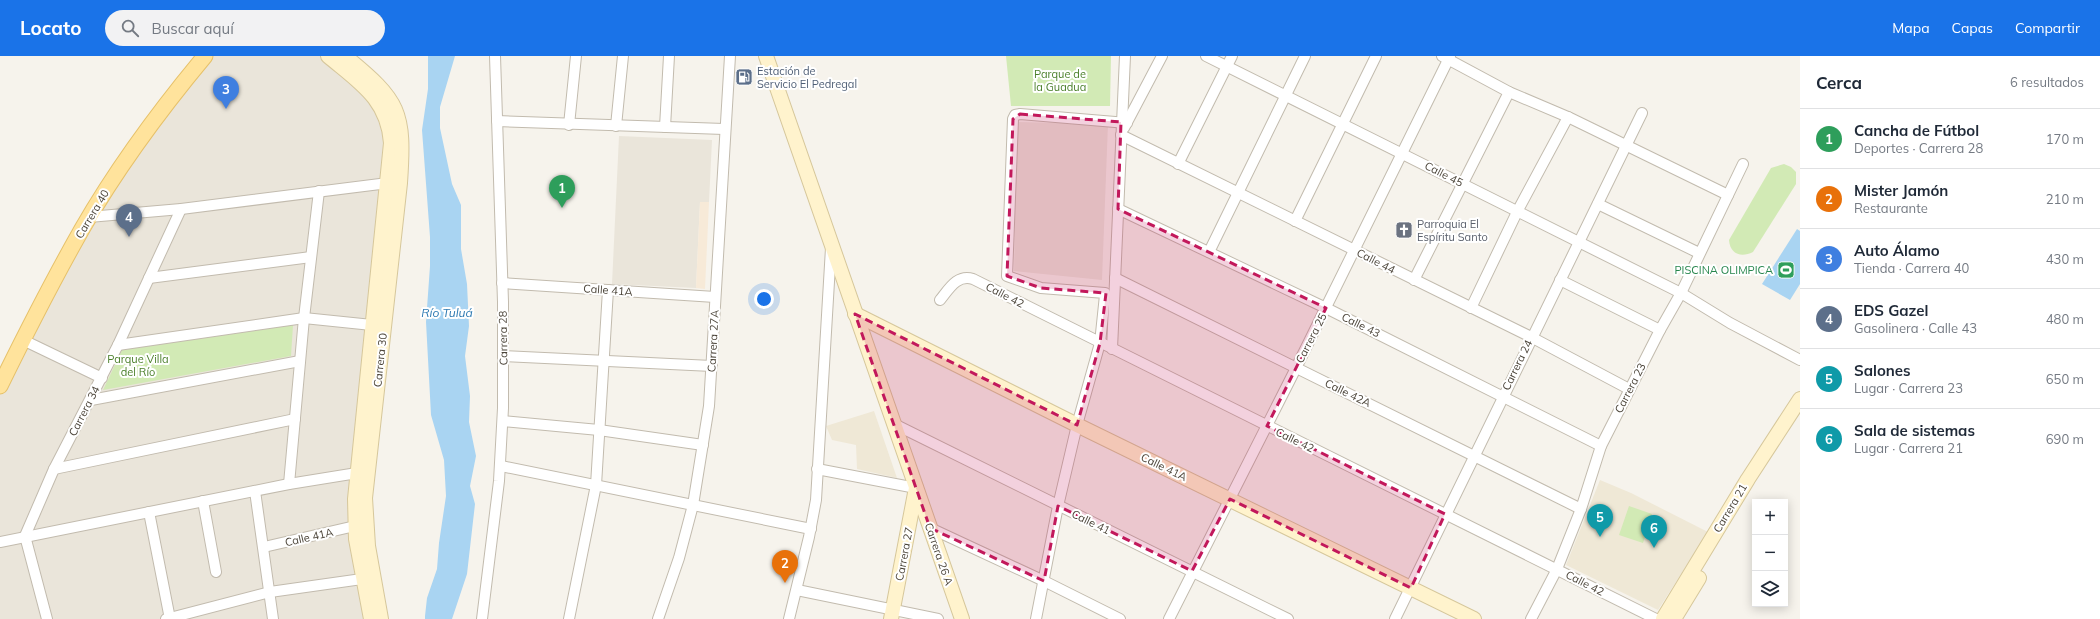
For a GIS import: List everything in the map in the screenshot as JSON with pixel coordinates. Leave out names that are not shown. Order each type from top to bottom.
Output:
[{"type":"main road","name":"Carrera 40","points":[[0,386],[23,340],[89,218],[125,162],[205,56]]},
{"type":"main road","points":[[328,56],[387,104]]},
{"type":"main road","points":[[345,56],[377,83],[387,104]]},
{"type":"main road","name":"Carrera 26 A","points":[[766,56],[962,619]]},
{"type":"main road","name":"Carrera 30","points":[[377,319],[401,163],[394,125],[387,104]]},
{"type":"main road","name":"Carrera 30","points":[[381,619],[368,578],[355,526],[362,474],[377,319],[391,143],[394,125]]},
{"type":"main road","name":"Calle 41A","points":[[855,314],[1077,425],[1474,619]]},
{"type":"main road","name":"Carrera 21","points":[[1663,619],[1748,479],[1800,399]]},
{"type":"main road","name":"Carrera 21","points":[[1674,619],[1757,483],[1800,416]]},
{"type":"main road","name":"Carrera 30","points":[[362,474],[370,619]]},
{"type":"main road","name":"Carrera 27","points":[[892,614],[916,488]]},
{"type":"street","name":"Carrera 28","points":[[482,619],[501,466],[503,421],[502,284],[495,56]]},
{"type":"street","points":[[569,125],[576,56]]},
{"type":"street","points":[[616,126],[623,56]]},
{"type":"street","points":[[665,128],[669,56]]},
{"type":"street","name":"Carrera 27A","points":[[658,619],[679,558],[693,505],[703,445],[712,366],[724,129],[730,56]]},
{"type":"street","points":[[1124,123],[1125,56]]},
{"type":"street","points":[[1112,349],[1120,135],[1124,123],[1162,56]]},
{"type":"street","name":"Calle 45","points":[[1206,56],[1462,184],[1518,210],[1681,293],[1730,323],[1800,360]]},
{"type":"street","points":[[1178,164],[1232,56]]},
{"type":"street","points":[[1209,252],[1304,56]]},
{"type":"street","points":[[1295,221],[1376,56]]},
{"type":"street","points":[[1446,57],[1509,92],[1568,117],[1728,196]]},
{"type":"street","name":"Carrera 25","points":[[1168,619],[1355,250],[1402,154],[1446,57]]},
{"type":"street","points":[[1414,280],[1509,92]]},
{"type":"street","name":"Carrera 24","points":[[1395,619],[1473,456],[1642,112]]},
{"type":"street","points":[[1036,619],[1058,506],[1077,425],[1100,343],[1104,293],[1041,288],[1007,276],[1013,119],[1015,115],[1020,114],[1124,123]]},
{"type":"street","points":[[1471,308],[1518,210],[1568,117]]},
{"type":"street","points":[[497,122],[724,129]]},
{"type":"street","name":"Calle 44","points":[[1120,135],[1355,250],[1629,389]]},
{"type":"street","name":"Carrera 23","points":[[1531,619],[1557,569],[1581,509],[1601,446],[1629,389],[1681,293],[1743,164]]},
{"type":"street","points":[[89,218],[181,209],[388,183]]},
{"type":"street","points":[[289,484],[304,318],[319,191]]},
{"type":"street","points":[[1598,204],[1699,253]]},
{"type":"street","name":"Carrera 34","points":[[25,536],[54,469],[102,378],[181,209]]},
{"type":"street","name":"Calle 43","points":[[1118,209],[1326,308],[1503,395],[1601,446]]},
{"type":"street","points":[[789,619],[811,529],[817,469],[831,243]]},
{"type":"street","points":[[149,278],[311,257]]},
{"type":"street","name":"Calle 42","points":[[940,300],[958,279],[968,277],[1656,619]]},
{"type":"street","name":"Calle 42A","points":[[1115,278],[1581,509]]},
{"type":"street","points":[[1560,280],[1660,330]]},
{"type":"street","name":"Calle 41A","points":[[502,284],[715,297]]},
{"type":"street","points":[[569,619],[596,485],[608,290]]},
{"type":"street","points":[[118,345],[304,318],[377,319]]},
{"type":"street","points":[[23,340],[102,378]]},
{"type":"street","points":[[503,356],[712,366]]},
{"type":"street","points":[[91,400],[300,360]]},
{"type":"street","points":[[54,469],[295,419]]},
{"type":"street","points":[[503,421],[600,430],[703,445]]},
{"type":"street","name":"Calle 41","points":[[894,424],[1288,619]]},
{"type":"street","points":[[501,466],[811,529]]},
{"type":"street","points":[[817,469],[916,488]]},
{"type":"street","points":[[0,542],[289,484],[362,474]]},
{"type":"street","points":[[255,491],[273,619]]},
{"type":"street","points":[[203,501],[216,572]]},
{"type":"street","points":[[149,512],[169,619],[270,592],[368,578]]},
{"type":"street","name":"Calle 41A","points":[[264,547],[355,526]]},
{"type":"street","points":[[930,528],[1044,581],[1120,619]]},
{"type":"street","points":[[25,536],[47,619]]},
{"type":"street","points":[[797,590],[892,614],[938,619]]},
{"type":"highlighted area","points":[[1020,114],[1121,122],[1118,209],[1326,308],[1267,426],[1445,514],[1411,588],[1230,499],[1192,571],[1058,506],[1044,581],[930,528],[855,314],[1077,425],[1100,343],[1106,293],[1041,288],[1007,276],[1013,119]]},
{"type":"shaded area","points":[[205,56],[321,56],[385,113],[389,126],[356,482],[378,619],[0,619],[0,391],[73,246]]},
{"type":"shaded area","points":[[1017,122],[1108,124],[1102,280],[1014,271]]},
{"type":"shaded area","points":[[619,136],[712,140],[709,202],[700,202],[696,288],[612,284]]},
{"type":"shaded area","points":[[700,202],[709,202],[705,289],[696,288]]},
{"type":"shaded area","points":[[874,411],[897,478],[857,469],[856,445],[832,440],[826,426]]},
{"type":"shaded area","points":[[1600,480],[1631,493],[1708,532],[1658,610],[1566,565]]},
{"type":"green space","name":"Parque de la Guadua","points":[[1006,56],[1111,56],[1110,106],[1011,106]]},
{"type":"green space","points":[[1784,164],[1791,167],[1796,172],[1796,184],[1753,252],[1744,255],[1737,254],[1731,249],[1729,240],[1771,168]]},
{"type":"green space","name":"Parque Villa del Río","points":[[293,325],[291,356],[103,390],[122,350]]},
{"type":"green space","points":[[1629,506],[1652,514],[1643,543],[1619,535]]},
{"type":"water","name":"Río Tuluá","points":[[428,56],[455,56],[440,107],[440,128],[452,184],[461,205],[461,249],[467,284],[469,326],[465,356],[470,396],[469,422],[476,456],[470,486],[475,504],[467,574],[452,619],[425,619],[427,598],[437,569],[446,496],[444,460],[431,415],[426,322],[430,266],[430,237],[422,130],[428,89]]},
{"type":"water","name":"PISCINA OLIMPICA","points":[[1797,229],[1800,231],[1800,284],[1790,300],[1762,284]]},
{"type":"place","name":"Estación de Servicio El Pedregal","points":[[744,77]]},
{"type":"place","name":"Auto Álamo","points":[[226,109]]},
{"type":"place","name":"Cancha de Fútbol","points":[[562,208]]},
{"type":"place","name":"Parroquia El Espíritu Santo","points":[[1404,230]]},
{"type":"place","name":"EDS Gazel","points":[[129,237]]},
{"type":"place","name":"PISCINA OLIMPICA","points":[[1786,270]]},
{"type":"place","name":"Salones","points":[[1600,537]]},
{"type":"place","name":"Sala de sistemas","points":[[1654,548]]},
{"type":"place","name":"Mister Jamón","points":[[785,583]]}]
